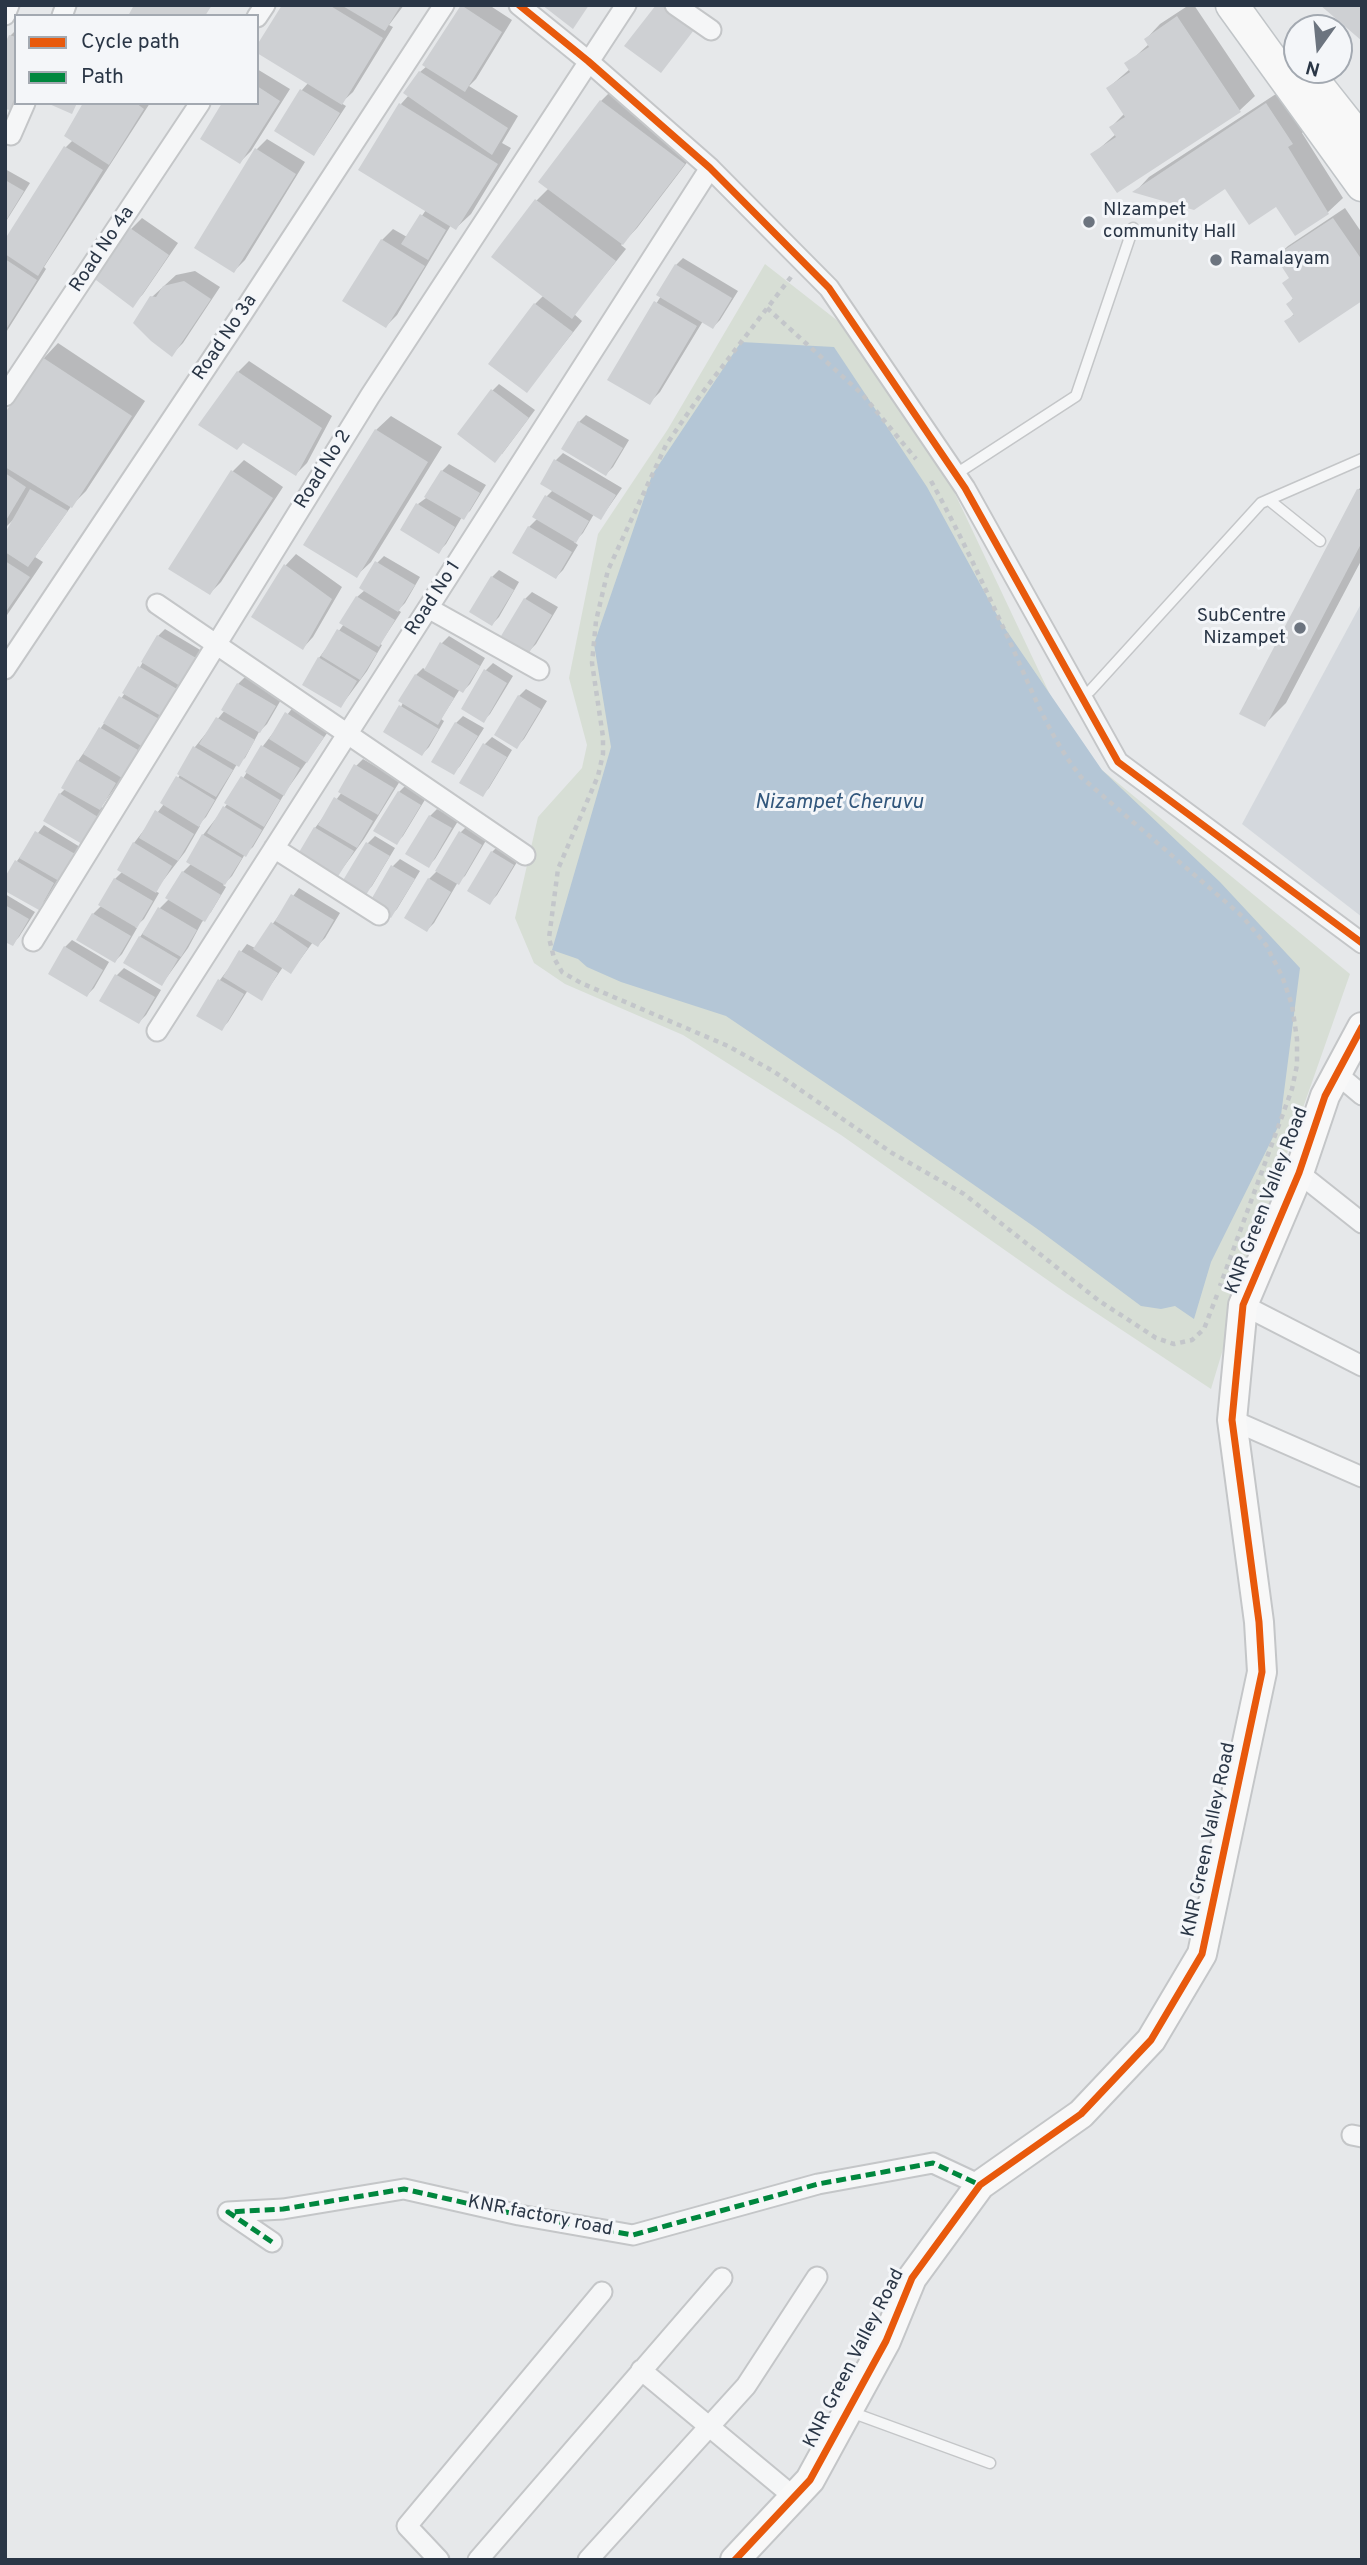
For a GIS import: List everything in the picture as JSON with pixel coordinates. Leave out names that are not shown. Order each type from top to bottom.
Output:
[{"type":"main road","points":[[1232,5],[1362,185]]},
{"type":"main road","points":[[1254,5],[1283,42]]},
{"type":"main road","points":[[1316,84],[1362,142]]},
{"type":"street","points":[[5,15],[9,5]]},
{"type":"street","name":"Road No 3a","points":[[5,668],[242,314],[444,5]]},
{"type":"street","points":[[519,5],[710,168],[829,288],[956,474],[1118,762],[1362,943]]},
{"type":"street","name":"Road No 2","points":[[33,942],[370,396],[626,5]]},
{"type":"street","points":[[675,5],[711,30]]},
{"type":"street","points":[[11,135],[23,105]]},
{"type":"street","name":"Road No 4a","points":[[5,396],[199,105]]},
{"type":"street","name":"Road No 1","points":[[158,1031],[710,168]]},
{"type":"street","points":[[157,604],[525,855]]},
{"type":"street","points":[[428,608],[539,670]]},
{"type":"street","points":[[274,848],[379,915]]},
{"type":"street","name":"KNR Green Valley Road","points":[[735,2560],[810,2480],[886,2341],[912,2278],[980,2185],[1081,2114],[1151,2040],[1202,1954],[1262,1672],[1259,1622],[1232,1420],[1243,1306],[1299,1173],[1325,1096],[1362,1027]]},
{"type":"street","points":[[1337,1074],[1362,1095]]},
{"type":"street","points":[[1299,1173],[1362,1223]]},
{"type":"street","points":[[1243,1306],[1362,1366]]},
{"type":"street","points":[[1232,1420],[1362,1476]]},
{"type":"street","name":"KNR factory road","points":[[272,2242],[228,2213],[283,2209],[404,2189],[519,2215],[632,2235],[793,2190],[933,2163],[980,2185]]},
{"type":"street","points":[[478,2560],[722,2277]]},
{"type":"street","points":[[588,2560],[746,2386],[817,2277]]},
{"type":"street","points":[[439,2560],[407,2526],[602,2292]]},
{"type":"street","points":[[641,2370],[794,2497]]},
{"type":"lane","points":[[956,474],[1076,396],[1133,228]]},
{"type":"lane","points":[[1090,691],[1261,503],[1362,459]]},
{"type":"lane","points":[[1269,500],[1320,541]]},
{"type":"lane","points":[[848,2411],[990,2463]]},
{"type":"path","points":[[803,262],[699,397],[666,445],[608,570],[596,621],[592,663],[603,754],[598,776],[558,870],[549,938],[554,958],[562,972],[581,983],[717,1041],[773,1072],[892,1153],[964,1194],[1098,1300],[1156,1338],[1174,1343],[1192,1340],[1203,1329],[1292,1089],[1297,1065],[1297,1039],[1292,1005],[1282,976],[1266,945],[1242,916],[1082,777],[1068,760],[1033,694],[963,538],[930,480]]},
{"type":"path","points":[[767,308],[862,394],[924,468]]},
{"type":"shaded area","name":"Nizampet Cheruvu","points":[[765,264],[843,325],[950,483],[1054,703],[1096,765],[1350,974],[1252,1253],[1211,1389],[1066,1293],[841,1135],[683,1035],[565,984],[534,963],[515,918],[538,817],[582,768],[587,745],[569,678],[598,534],[668,429]]},
{"type":"shaded area","points":[[1362,602],[1362,917],[1242,824]]},
{"type":"water","name":"Nizampet Cheruvu","points":[[741,342],[834,347],[927,487],[1002,624],[1102,770],[1220,882],[1300,968],[1280,1123],[1211,1262],[1194,1319],[1175,1306],[1161,1309],[1141,1306],[1036,1228],[726,1016],[621,982],[587,967],[578,959],[552,950],[611,747],[594,644],[652,475]]},
{"type":"building","points":[[134,5],[212,5],[206,14],[129,14]]},
{"type":"building","points":[[282,5],[329,5],[383,38],[342,105],[259,54],[259,42]]},
{"type":"building","points":[[341,5],[401,5],[385,31]]},
{"type":"building","points":[[461,5],[502,32],[465,92],[422,65]]},
{"type":"building","points":[[542,5],[589,5],[573,29]]},
{"type":"building","points":[[656,5],[662,5],[694,30],[661,73],[624,46]]},
{"type":"building","points":[[1320,5],[1362,5],[1362,41],[1353,33],[1353,14],[1330,14]]},
{"type":"building","points":[[1177,16],[1241,112],[1117,193],[1090,154],[1116,137],[1109,127],[1125,117],[1106,88],[1130,72],[1124,63],[1149,47],[1144,39]]},
{"type":"building","points":[[9,35],[14,36],[14,101],[10,110],[5,109],[5,43]]},
{"type":"building","points":[[419,71],[508,128],[492,155],[403,93]]},
{"type":"building","points":[[259,87],[280,101],[240,164],[200,139],[221,105],[259,105]]},
{"type":"building","points":[[300,89],[340,113],[314,156],[274,131]]},
{"type":"building","points":[[600,100],[685,164],[623,245],[538,182]]},
{"type":"building","points":[[399,103],[498,164],[456,230],[358,170]]},
{"type":"building","points":[[1266,103],[1293,144],[1288,147],[1329,214],[1295,236],[1276,207],[1249,225],[1225,189],[1194,210],[1132,192]]},
{"type":"building","points":[[52,105],[76,105],[72,114]]},
{"type":"building","points":[[82,105],[139,105],[144,109],[109,165],[64,136]]},
{"type":"building","points":[[64,146],[103,170],[38,276],[5,254],[5,239]]},
{"type":"building","points":[[255,148],[296,174],[234,273],[194,248]]},
{"type":"building","points":[[5,180],[24,191],[5,222]]},
{"type":"building","points":[[535,199],[616,261],[572,319],[491,257]]},
{"type":"building","points":[[420,214],[446,230],[428,260],[401,244]]},
{"type":"building","points":[[1333,218],[1362,260],[1362,301],[1299,343],[1284,321],[1294,315],[1286,304],[1293,299],[1282,283],[1289,278],[1275,256]]},
{"type":"building","points":[[130,228],[169,255],[133,308],[92,277]]},
{"type":"building","points":[[381,239],[425,266],[386,328],[342,301]]},
{"type":"building","points":[[5,259],[37,280],[5,331]]},
{"type":"building","points":[[675,264],[732,298],[713,329],[656,295]]},
{"type":"building","points":[[184,281],[211,299],[172,357],[133,323],[150,296],[156,297],[163,286]]},
{"type":"building","points":[[654,301],[697,326],[650,405],[607,380]]},
{"type":"building","points":[[534,303],[573,332],[527,393],[488,364]]},
{"type":"building","points":[[42,357],[132,416],[72,508],[5,467],[5,413]]},
{"type":"building","points":[[237,371],[322,428],[296,476],[243,443],[237,450],[198,425]]},
{"type":"building","points":[[491,389],[529,418],[495,463],[457,434]]},
{"type":"building","points":[[578,421],[623,448],[606,476],[561,449]]},
{"type":"building","points":[[375,429],[428,462],[357,578],[303,545]]},
{"type":"building","points":[[554,459],[616,495],[601,520],[540,484]]},
{"type":"building","points":[[231,470],[273,498],[210,595],[168,569]]},
{"type":"building","points":[[441,470],[480,493],[464,520],[424,497]]},
{"type":"building","points":[[5,473],[26,487],[5,522]]},
{"type":"building","points":[[30,489],[68,511],[28,567],[5,552],[5,533]]},
{"type":"building","name":"SubCentre Nizampet","points":[[1357,489],[1362,491],[1362,542],[1265,727],[1239,714]]},
{"type":"building","points":[[545,495],[589,521],[576,543],[532,517]]},
{"type":"building","points":[[416,503],[455,527],[439,554],[400,530]]},
{"type":"building","points":[[528,526],[572,552],[556,579],[512,553]]},
{"type":"building","points":[[5,561],[30,577],[5,613]]},
{"type":"building","points":[[375,561],[415,585],[398,612],[359,588]]},
{"type":"building","points":[[284,564],[332,599],[303,650],[251,617]]},
{"type":"building","points":[[491,576],[514,590],[492,626],[469,612]]},
{"type":"building","points":[[356,596],[395,620],[379,647],[339,623]]},
{"type":"building","points":[[524,598],[552,615],[529,653],[501,636]]},
{"type":"building","points":[[337,629],[377,653],[360,680],[321,656]]},
{"type":"building","points":[[157,635],[196,658],[180,686],[141,662]]},
{"type":"building","points":[[440,642],[480,666],[463,693],[424,670]]},
{"type":"building","points":[[318,657],[357,681],[341,708],[302,685]]},
{"type":"building","points":[[138,666],[177,689],[161,716],[122,693]]},
{"type":"building","points":[[484,669],[507,683],[484,723],[461,709]]},
{"type":"building","points":[[415,674],[454,698],[438,725],[398,701]]},
{"type":"building","points":[[237,683],[276,706],[260,733],[221,710]]},
{"type":"building","points":[[518,695],[541,709],[517,749],[494,735]]},
{"type":"building","points":[[119,696],[159,719],[143,747],[103,723]]},
{"type":"building","points":[[399,705],[439,729],[422,756],[383,732]]},
{"type":"building","points":[[285,712],[324,737],[307,763],[269,739]]},
{"type":"building","points":[[216,717],[255,740],[239,767],[199,744]]},
{"type":"building","points":[[455,722],[478,736],[454,775],[431,762]]},
{"type":"building","points":[[99,727],[138,750],[122,778],[83,754]]},
{"type":"building","points":[[483,743],[507,757],[483,797],[459,783]]},
{"type":"building","points":[[261,745],[300,768],[284,796],[245,772]]},
{"type":"building","points":[[193,746],[233,770],[216,797],[177,774]]},
{"type":"building","points":[[77,760],[116,783],[100,810],[61,788]]},
{"type":"building","points":[[354,764],[394,788],[378,815],[338,792]]},
{"type":"building","points":[[176,776],[215,800],[199,827],[160,803]]},
{"type":"building","points":[[241,776],[280,800],[264,827],[224,803]]},
{"type":"building","points":[[398,791],[421,805],[397,845],[373,831]]},
{"type":"building","points":[[59,793],[98,817],[82,844],[43,821]]},
{"type":"building","points":[[334,797],[373,821],[357,848],[318,825]]},
{"type":"building","points":[[223,806],[262,830],[246,857],[207,833]]},
{"type":"building","points":[[155,810],[194,834],[178,861],[139,838]]},
{"type":"building","points":[[429,815],[452,828],[429,868],[405,854]]},
{"type":"building","points":[[314,827],[354,851],[337,878],[298,854]]},
{"type":"building","points":[[35,831],[75,854],[59,881],[19,858]]},
{"type":"building","points":[[459,831],[482,845],[459,885],[435,871]]},
{"type":"building","points":[[202,834],[242,858],[225,885],[186,862]]},
{"type":"building","points":[[133,842],[172,866],[156,893],[117,870]]},
{"type":"building","points":[[366,842],[390,856],[366,895],[342,882]]},
{"type":"building","points":[[491,851],[514,865],[490,905],[467,891]]},
{"type":"building","points":[[15,860],[54,883],[39,910],[5,891],[5,877]]},
{"type":"building","points":[[391,865],[415,879],[391,918],[368,905]]},
{"type":"building","points":[[182,871],[221,895],[205,922],[165,898]]},
{"type":"building","points":[[114,878],[153,901],[137,928],[98,905]]},
{"type":"building","points":[[428,878],[451,892],[427,932],[404,918]]},
{"type":"building","points":[[291,894],[334,920],[318,947],[275,921]]},
{"type":"building","points":[[5,905],[29,919],[13,946],[5,942]]},
{"type":"building","points":[[158,907],[197,930],[181,957],[142,934]]},
{"type":"building","points":[[92,913],[131,936],[115,963],[76,940]]},
{"type":"building","points":[[271,922],[308,948],[291,974],[253,949]]},
{"type":"building","points":[[139,936],[178,959],[162,986],[123,963]]},
{"type":"building","points":[[64,946],[103,970],[87,997],[48,974]]},
{"type":"building","points":[[239,950],[278,973],[262,1001],[223,977]]},
{"type":"building","points":[[115,974],[155,997],[139,1024],[99,1001]]},
{"type":"building","points":[[218,979],[244,994],[222,1031],[196,1016]]},
{"type":"marked path","points":[[272,2242],[228,2212],[283,2209],[404,2189],[519,2215],[633,2235],[818,2184],[933,2163],[980,2185]]},
{"type":"cycle path","points":[[519,5],[588,61],[710,168],[829,288],[965,488],[1118,762],[1362,943]]},
{"type":"cycle path","points":[[735,2560],[810,2480],[886,2341],[912,2278],[980,2185],[1081,2114],[1151,2040],[1202,1954],[1262,1672],[1259,1622],[1232,1420],[1243,1305],[1299,1173],[1325,1096],[1362,1027]]},
{"type":"place","name":"NIzampet community Hall","points":[[1089,222]]},
{"type":"place","name":"Ramalayam","points":[[1216,260]]},
{"type":"place","name":"SubCentre Nizampet","points":[[1300,628]]}]
